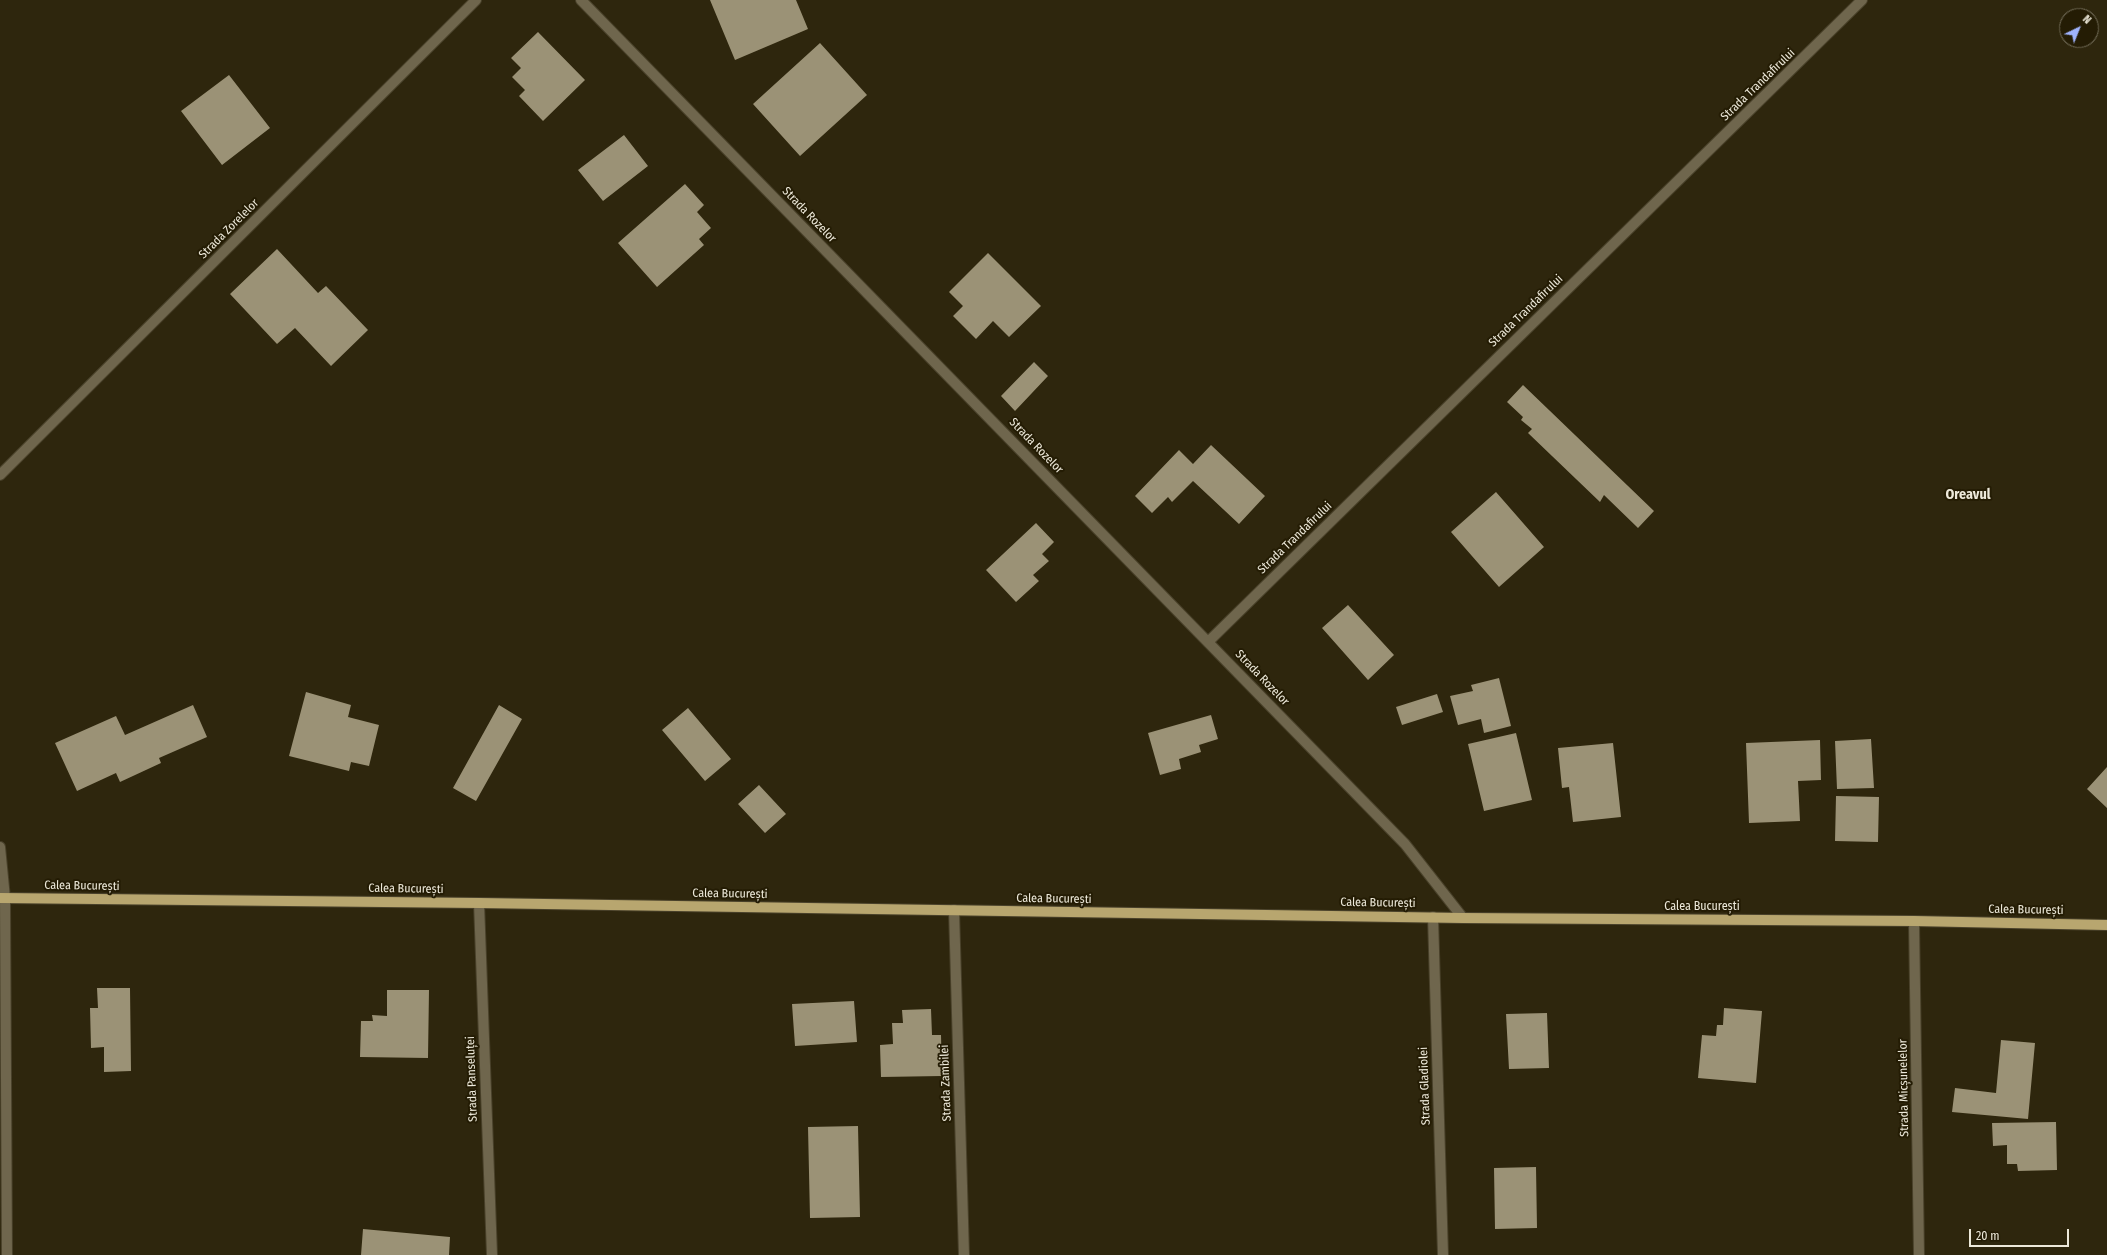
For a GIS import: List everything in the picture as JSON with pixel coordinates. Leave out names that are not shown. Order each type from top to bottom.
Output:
[{"type":"main road","name":"Calea București","points":[[2,898],[479,902],[1463,918],[1914,921],[2107,925]]},
{"type":"street","name":"Strada Zorelelor","points":[[0,476],[476,0]]},
{"type":"street","name":"Strada Rozelor","points":[[581,0],[1209,641],[1405,844],[1463,918]]},
{"type":"street","name":"Strada Trandafirului","points":[[1209,641],[1862,0]]},
{"type":"street","points":[[0,847],[7,1255]]},
{"type":"street","name":"Strada Panseluței","points":[[479,902],[492,1255]]},
{"type":"street","name":"Strada Zambilei","points":[[954,910],[964,1255]]},
{"type":"street","name":"Strada Gladiolei","points":[[1433,917],[1443,1255]]},
{"type":"street","name":"Strada Micșunelelor","points":[[1914,921],[1919,1255]]},
{"type":"building","points":[[710,0],[796,0],[808,29],[735,60]]},
{"type":"building","points":[[538,32],[585,80],[543,121],[519,96],[525,90],[512,77],[521,68],[511,58]]},
{"type":"building","points":[[820,43],[867,95],[800,156],[753,104]]},
{"type":"building","points":[[229,75],[270,128],[222,165],[181,111]]},
{"type":"building","points":[[624,135],[648,166],[603,201],[578,170]]},
{"type":"building","points":[[685,184],[704,205],[697,212],[711,228],[699,239],[704,245],[657,287],[618,243]]},
{"type":"building","points":[[277,249],[318,293],[326,286],[368,330],[331,366],[295,328],[277,344],[230,294]]},
{"type":"building","points":[[988,253],[1041,306],[1009,337],[993,321],[976,339],[953,316],[963,306],[949,292]]},
{"type":"building","points":[[1034,362],[1048,376],[1015,411],[1001,396]]},
{"type":"building","points":[[1523,385],[1654,511],[1638,528],[1604,495],[1600,502],[1528,433],[1532,429],[1521,420],[1523,417],[1507,402]]},
{"type":"building","points":[[1211,445],[1265,496],[1239,524],[1193,481],[1172,502],[1168,497],[1152,513],[1135,496],[1179,450],[1193,464]]},
{"type":"building","points":[[1496,492],[1544,547],[1499,587],[1451,532]]},
{"type":"building","points":[[1036,523],[1054,542],[1042,554],[1049,561],[1033,575],[1039,581],[1016,602],[986,570]]},
{"type":"building","points":[[1348,605],[1394,655],[1368,680],[1322,628]]},
{"type":"building","points":[[1499,678],[1511,726],[1484,733],[1481,719],[1458,725],[1450,696],[1473,691],[1471,685]]},
{"type":"building","points":[[306,692],[351,705],[348,717],[379,725],[369,766],[351,762],[349,771],[289,756]]},
{"type":"building","points":[[1437,694],[1443,712],[1402,725],[1396,707]]},
{"type":"building","points":[[193,705],[207,737],[159,758],[161,763],[120,782],[116,773],[77,791],[55,743],[116,716],[125,735]]},
{"type":"building","points":[[499,705],[522,719],[476,801],[453,788]]},
{"type":"building","points":[[688,708],[731,759],[705,781],[662,730]]},
{"type":"building","points":[[1211,715],[1218,739],[1199,745],[1201,752],[1179,759],[1181,769],[1160,775],[1148,733]]},
{"type":"building","points":[[1516,733],[1532,800],[1484,811],[1468,744]]},
{"type":"building","points":[[1871,739],[1874,788],[1837,789],[1835,741]]},
{"type":"building","points":[[1820,740],[1821,780],[1798,781],[1800,821],[1749,823],[1746,743]]},
{"type":"building","points":[[1613,743],[1621,817],[1573,822],[1569,787],[1562,788],[1558,748]]},
{"type":"building","points":[[2107,767],[2107,808],[2087,789]]},
{"type":"building","points":[[759,785],[786,814],[765,833],[738,804]]},
{"type":"building","points":[[1836,796],[1879,797],[1878,842],[1835,841]]},
{"type":"building","points":[[97,988],[130,988],[131,1071],[104,1072],[104,1047],[91,1048],[90,1008],[98,1008]]},
{"type":"building","points":[[387,990],[429,990],[428,1058],[360,1057],[361,1021],[373,1021],[372,1015],[387,1016]]},
{"type":"building","points":[[854,1001],[857,1042],[795,1046],[792,1004]]},
{"type":"building","points":[[1724,1008],[1762,1011],[1756,1083],[1698,1078],[1702,1035],[1716,1036],[1717,1025],[1723,1025]]},
{"type":"building","points":[[931,1009],[932,1035],[941,1035],[942,1076],[881,1077],[880,1045],[893,1044],[892,1023],[903,1023],[902,1010]]},
{"type":"building","points":[[1547,1013],[1549,1068],[1509,1069],[1506,1014]]},
{"type":"building","points":[[2001,1040],[2035,1043],[2028,1119],[1952,1112],[1955,1088],[1996,1093]]},
{"type":"building","points":[[2056,1122],[2057,1170],[2018,1171],[2017,1164],[2007,1164],[2007,1145],[1993,1146],[1992,1123]]},
{"type":"building","points":[[858,1126],[860,1217],[810,1218],[808,1127]]},
{"type":"building","points":[[1536,1167],[1537,1228],[1495,1229],[1494,1168]]},
{"type":"building","points":[[363,1229],[450,1237],[449,1255],[361,1255]]},
{"type":"district","name":"Oreavul","points":[[1968,495]]}]
